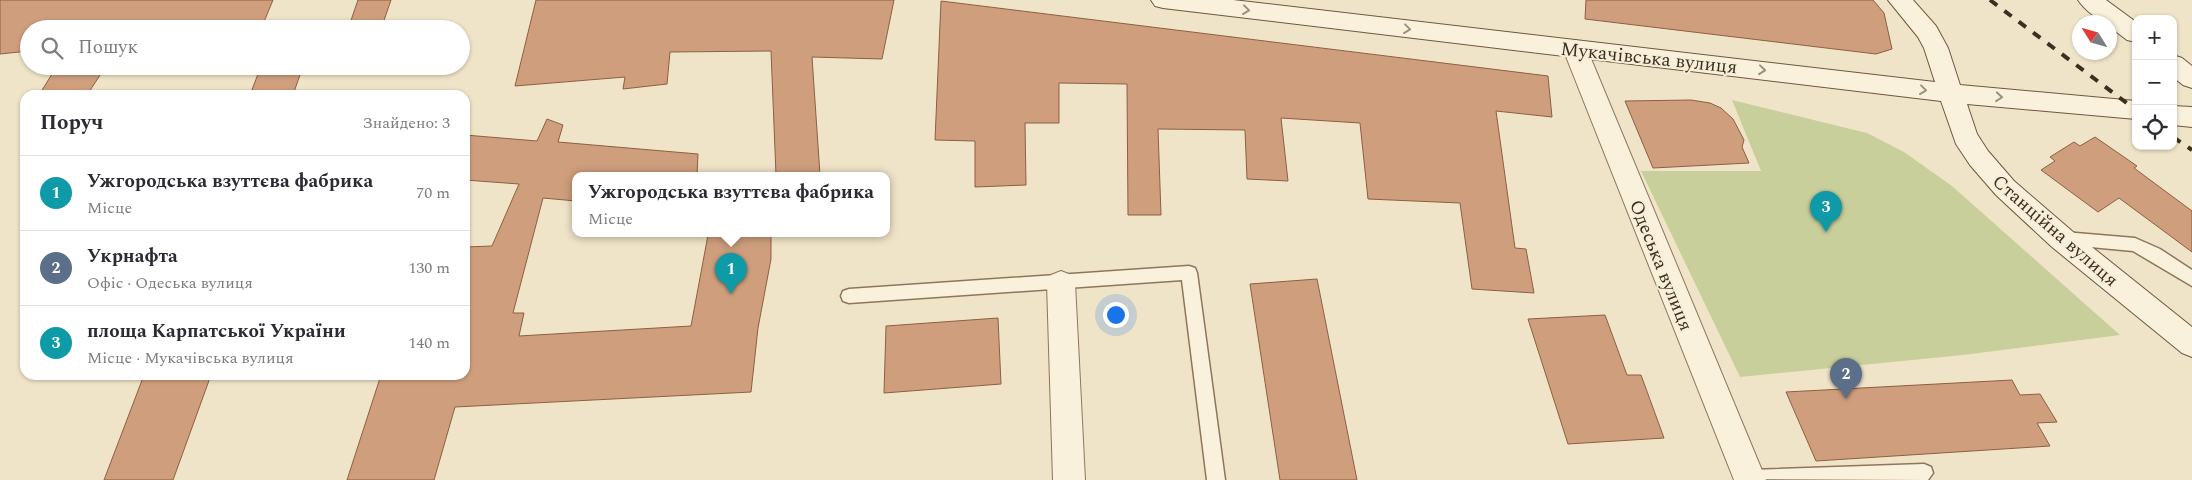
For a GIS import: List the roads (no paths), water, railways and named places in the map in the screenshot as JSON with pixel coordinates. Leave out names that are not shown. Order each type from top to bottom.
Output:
[{"type":"main road","name":"Мукачівська вулиця","points":[[1163,0],[1846,79],[1951,93],[2132,110]]},
{"type":"main road","name":"Станційна вулиця","points":[[1900,0],[1927,32],[1936,48],[1965,137],[1978,158],[2005,188],[2062,239],[2192,344]]},
{"type":"main road","points":[[2090,0],[2132,31]]},
{"type":"main road","name":"Одеська вулиця","points":[[1575,49],[1750,479]]},
{"type":"main road","points":[[2177,67],[2192,79]]},
{"type":"main road","points":[[2177,115],[2192,117]]},
{"type":"main road","points":[[1062,283],[1070,480]]},
{"type":"lane","points":[[2062,239],[2135,246],[2154,254],[2192,279]]},
{"type":"lane","points":[[849,296],[1190,274],[1216,480]]},
{"type":"lane","points":[[1750,479],[1924,473]]},
{"type":"railway","points":[[1990,0],[2132,107]]},
{"type":"railway","points":[[2177,140],[2192,150]]},
{"type":"place","name":"площа Карпатської України","points":[[1826,232]]},
{"type":"place","name":"Ужгородська взуттєва фабрика","points":[[731,294]]},
{"type":"place","name":"Укрнафта","points":[[1846,399]]}]
